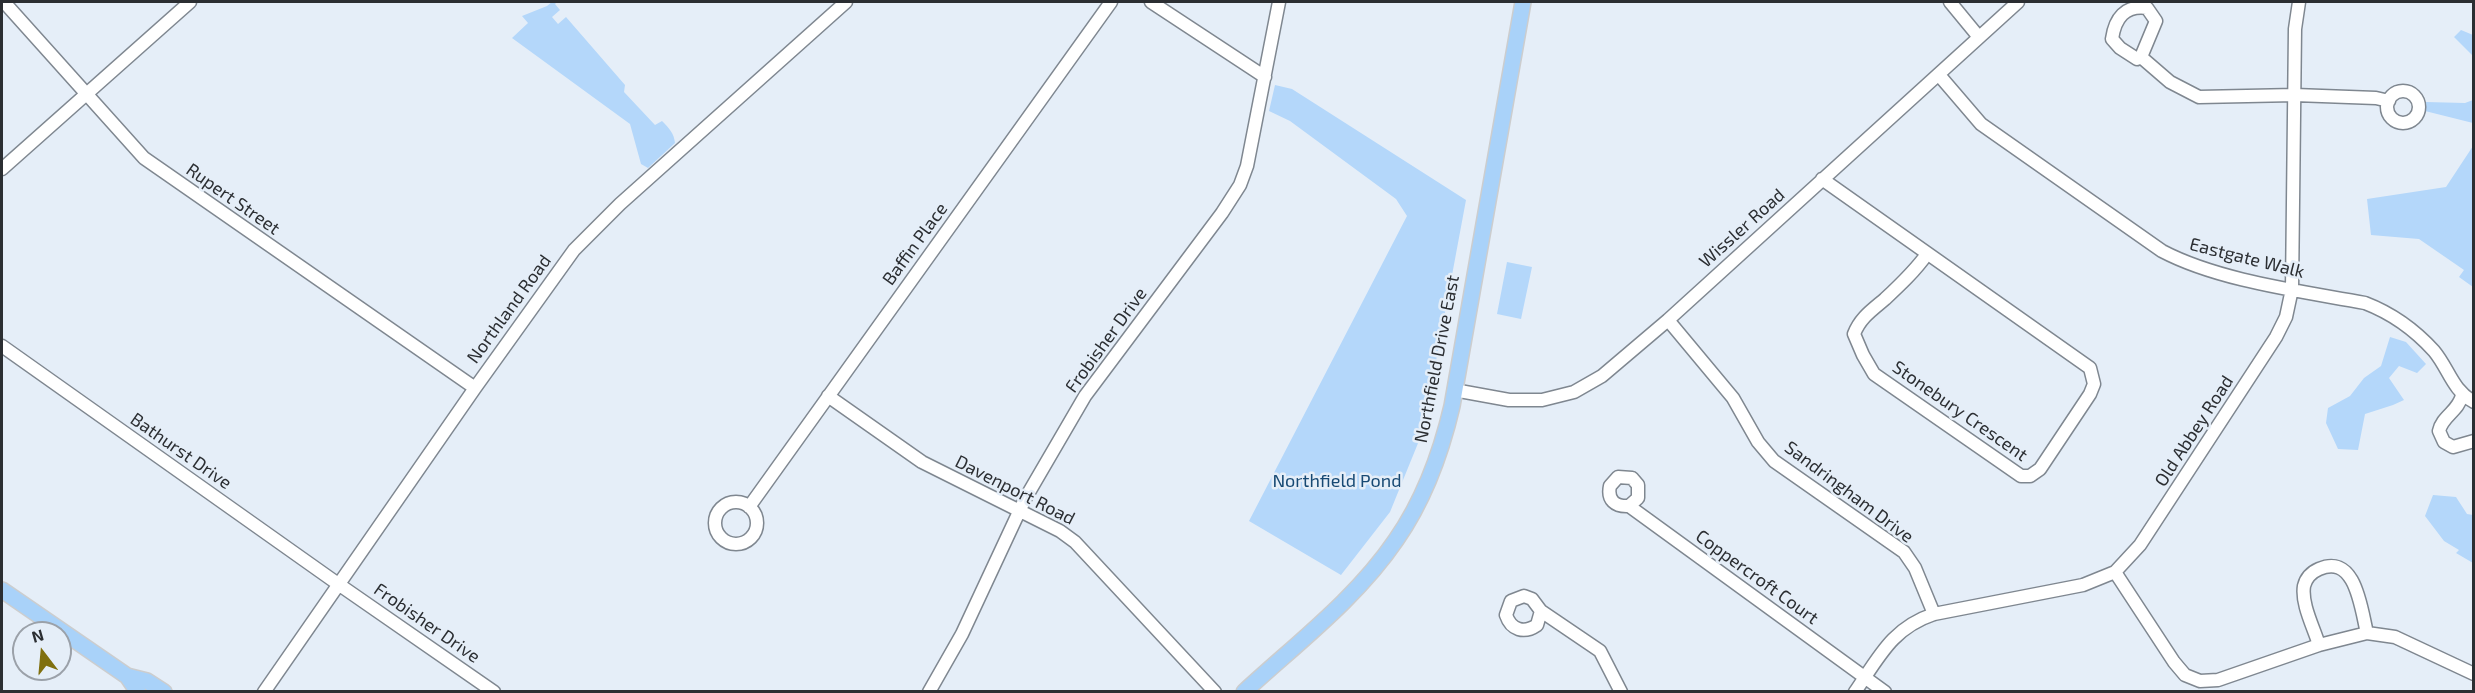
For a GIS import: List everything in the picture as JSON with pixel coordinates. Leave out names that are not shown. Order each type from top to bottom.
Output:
[{"type":"main road","name":"Northfield Drive East","points":[[1244,692],[1348,597],[1396,540],[1422,496],[1445,434],[1454,390],[1523,2]]},
{"type":"main road","points":[[2,590],[127,676],[147,681],[164,692]]},
{"type":"main road","points":[[127,676],[138,692]]},
{"type":"street","name":"Rupert Street","points":[[4,2],[144,158],[475,388]]},
{"type":"street","points":[[2,169],[190,2]]},
{"type":"street","name":"Northland Road","points":[[264,692],[475,388],[574,250],[620,204],[846,2]]},
{"type":"street","name":"Baffin Place","points":[[749,507],[1111,2]]},
{"type":"street","points":[[1151,2],[1264,77]]},
{"type":"street","name":"Frobisher Drive","points":[[928,692],[962,634],[1025,499],[1085,396],[1222,213],[1240,185],[1247,166],[1279,2]]},
{"type":"street","points":[[1950,2],[1978,36]]},
{"type":"street","name":"Wissler Road","points":[[1454,390],[1526,401],[1558,397],[1574,392],[1602,376],[1668,320],[2018,2]]},
{"type":"street","name":"Old Abbey Road","points":[[1855,692],[1897,633],[1917,620],[1935,614],[2083,585],[2115,572],[2140,545],[2276,337],[2286,317],[2292,289],[2295,29],[2299,2]]},
{"type":"street","points":[[2141,57],[2170,82],[2199,97],[2295,95],[2376,98],[2389,101]]},
{"type":"street","name":"Eastgate Walk","points":[[1939,75],[1981,124],[2162,251],[2186,264],[2216,273],[2365,303],[2388,312],[2434,351],[2462,395],[2474,402]]},
{"type":"street","name":"Stonebury Crescent","points":[[1822,179],[2090,368],[2094,384],[2090,394],[2040,469],[2030,476],[2021,476],[1874,374],[1863,355],[1854,334],[1863,317],[1910,275],[1927,254]]},
{"type":"street","name":"Sandringham Drive","points":[[1668,320],[1733,398],[1758,442],[1774,461],[1904,552],[1915,568],[1935,614]]},
{"type":"street","name":"Bathurst Drive","points":[[2,346],[339,585]]},
{"type":"street","points":[[2462,395],[2457,407],[2442,423],[2439,431],[2444,442],[2453,447],[2474,441]]},
{"type":"street","name":"Davenport Road","points":[[828,396],[922,462],[1060,531],[1084,549],[1215,692]]},
{"type":"street","name":"Coppercroft Court","points":[[1629,506],[1885,692]]},
{"type":"street","points":[[2319,645],[2304,599],[2304,586],[2313,572],[2325,567],[2334,566],[2346,572],[2353,580],[2367,633]]},
{"type":"street","points":[[2115,572],[2174,662],[2185,675],[2200,681],[2218,680],[2319,645],[2367,633],[2395,637],[2474,674]]},
{"type":"street","name":"Frobisher Drive","points":[[339,585],[494,692]]},
{"type":"street","points":[[1540,611],[1600,651],[1622,692]]},
{"type":"green space","points":[[552,2],[557,2],[555,4],[560,10],[552,17],[558,24],[566,17],[625,85],[624,92],[655,125],[662,121],[672,133],[675,143],[648,168],[641,164],[630,124],[512,38],[528,23],[522,16]]},
{"type":"green space","points":[[2461,30],[2473,35],[2473,56],[2454,37]]},
{"type":"green space","name":"Northfield Pond","points":[[1275,85],[1292,89],[1466,200],[1423,431],[1390,512],[1341,575],[1249,521],[1407,216],[1396,199],[1290,121],[1269,111]]},
{"type":"green space","points":[[2473,100],[2473,123],[2425,111],[2426,102],[2465,103]]},
{"type":"green space","points":[[2473,146],[2473,287],[2459,277],[2464,270],[2419,239],[2371,235],[2367,199],[2446,187]]},
{"type":"green space","points":[[1507,262],[1532,267],[1521,319],[1497,314]]},
{"type":"green space","points":[[2390,337],[2406,342],[2426,364],[2417,373],[2399,366],[2389,378],[2404,400],[2365,414],[2358,450],[2338,449],[2326,423],[2328,408],[2350,396],[2364,378],[2381,366]]},
{"type":"green space","points":[[2433,495],[2456,497],[2467,514],[2473,515],[2473,563],[2456,553],[2459,550],[2444,541],[2425,516]]}]
